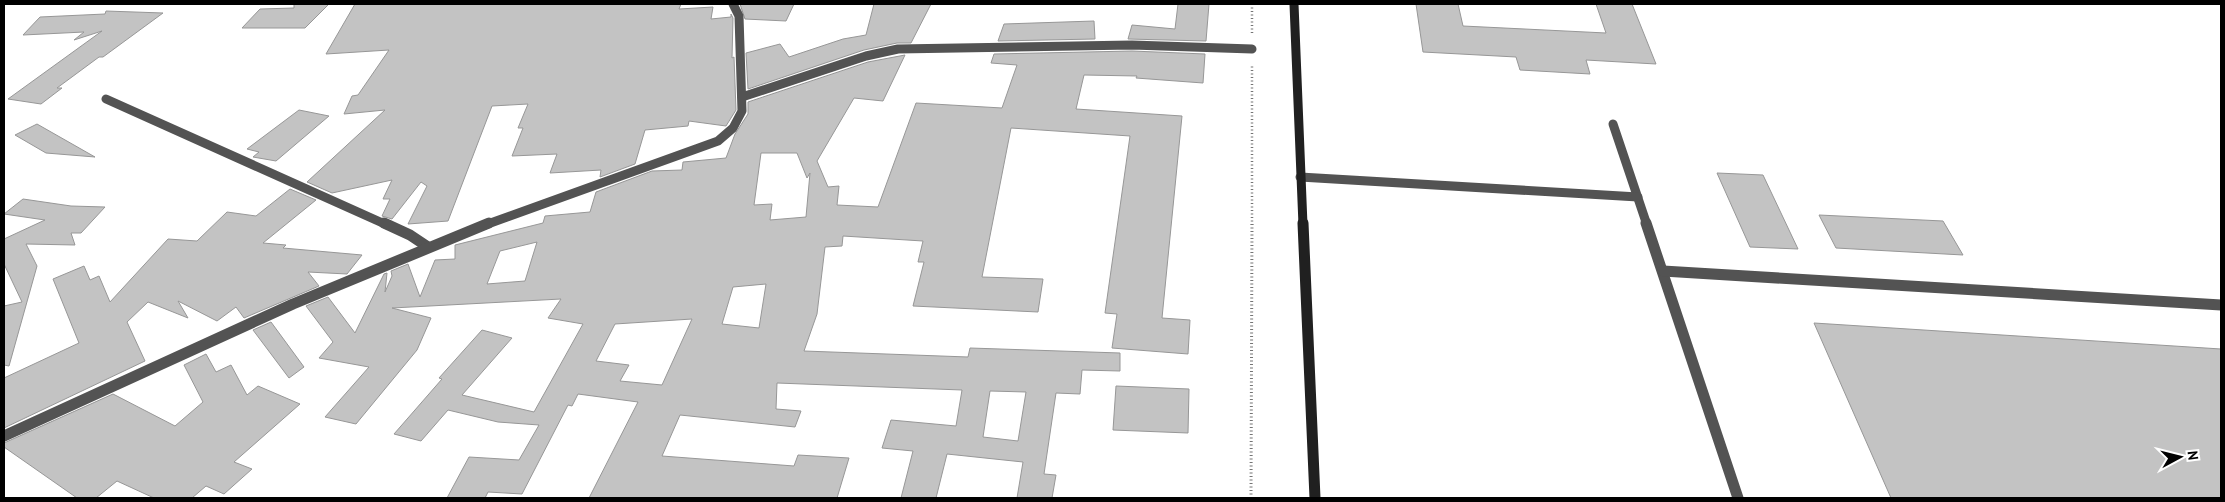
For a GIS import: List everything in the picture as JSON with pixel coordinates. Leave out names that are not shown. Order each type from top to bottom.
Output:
[{"type":"main road","points":[[1294,4],[1315,498]]},
{"type":"street","points":[[4,436],[192,348],[428,247],[718,141],[734,128],[742,111],[739,16],[733,4]]},
{"type":"street","points":[[742,97],[866,56],[898,49],[1122,46],[1252,49]]},
{"type":"street","points":[[106,100],[410,235],[428,247]]},
{"type":"street","points":[[1614,124],[1738,498]]},
{"type":"street","points":[[1300,177],[1638,196]]},
{"type":"street","points":[[1663,271],[2221,305]]},
{"type":"path","points":[[1251,498],[1252,4]]},
{"type":"building","points":[[294,4],[329,4],[305,28],[242,28],[260,9],[294,8]]},
{"type":"building","points":[[355,4],[681,4],[679,9],[713,7],[711,19],[731,17],[731,14],[733,18],[732,58],[734,57],[736,110],[726,126],[689,121],[688,126],[645,130],[635,164],[600,177],[601,170],[550,173],[557,154],[512,156],[523,128],[518,128],[528,104],[492,106],[448,221],[408,224],[427,186],[421,182],[392,219],[382,216],[390,199],[383,199],[392,180],[332,193],[307,182],[385,110],[344,114],[352,96],[358,95],[389,50],[326,54]]},
{"type":"building","points":[[740,4],[794,4],[786,21],[745,19]]},
{"type":"building","points":[[874,4],[931,4],[911,43],[897,43],[864,50],[748,89],[746,53],[780,44],[789,57],[843,39],[866,35]]},
{"type":"building","points":[[1178,4],[1209,4],[1206,41],[1128,39],[1132,25],[1175,29]]},
{"type":"building","points":[[1416,4],[1458,4],[1463,26],[1606,33],[1596,4],[1632,4],[1656,64],[1586,60],[1590,74],[1520,70],[1516,57],[1423,52]]},
{"type":"building","points":[[106,11],[163,13],[57,88],[62,88],[41,104],[8,99],[102,31],[74,40],[84,32],[23,35],[40,17],[105,14]]},
{"type":"building","points":[[1094,21],[1095,39],[998,41],[1004,24]]},
{"type":"building","points":[[1132,51],[1205,54],[1203,83],[1136,78],[1137,76],[1084,75],[1076,109],[1182,116],[1162,318],[1190,320],[1188,354],[1112,348],[1117,314],[1105,313],[1130,136],[1011,128],[982,277],[1043,279],[1038,312],[913,306],[924,262],[918,262],[923,241],[843,236],[842,246],[825,247],[817,314],[804,351],[968,357],[970,348],[1120,353],[1120,371],[1082,370],[1080,394],[1056,393],[1044,474],[1056,475],[1052,498],[1017,498],[1023,462],[947,454],[936,498],[901,498],[913,451],[882,448],[891,420],[956,426],[962,390],[777,383],[776,409],[801,411],[795,427],[680,415],[662,456],[794,466],[798,455],[849,458],[837,498],[589,498],[638,402],[578,394],[572,406],[568,405],[522,494],[488,492],[485,498],[447,498],[469,457],[519,460],[539,425],[498,422],[448,410],[421,441],[394,434],[442,379],[439,378],[482,330],[512,338],[462,395],[534,412],[583,324],[548,318],[561,299],[392,308],[431,318],[417,350],[356,424],[325,417],[369,367],[319,358],[333,342],[306,306],[328,297],[355,333],[384,274],[387,273],[385,292],[392,276],[391,271],[408,264],[420,297],[435,260],[455,259],[455,245],[543,223],[545,216],[590,212],[596,192],[652,171],[682,170],[683,162],[726,158],[735,134],[748,114],[748,102],[868,62],[905,55],[883,101],[854,98],[817,161],[828,187],[839,186],[837,205],[878,207],[916,103],[1002,108],[1017,65],[991,63],[994,54]],"holes":[[[761,153],[797,153],[807,178],[810,173],[806,217],[770,220],[772,204],[754,205]],[[537,242],[525,281],[487,284],[500,251]],[[766,284],[759,328],[722,324],[733,287]],[[692,319],[662,385],[620,381],[629,365],[596,361],[615,324]],[[990,391],[1026,392],[1018,441],[983,437]]]},
{"type":"building","points":[[299,110],[329,116],[276,161],[253,157],[259,152],[247,149]]},
{"type":"building","points":[[37,124],[95,157],[46,153],[15,135]]},
{"type":"building","points":[[1717,173],[1763,175],[1798,249],[1750,247]]},
{"type":"building","points":[[290,189],[316,200],[263,243],[286,245],[283,248],[362,255],[347,274],[308,272],[319,286],[244,318],[236,307],[217,321],[178,301],[188,318],[148,302],[127,322],[145,361],[4,428],[4,378],[79,343],[53,279],[84,266],[90,280],[99,276],[110,302],[168,239],[197,241],[227,212],[256,216]]},
{"type":"building","points":[[23,199],[71,206],[105,207],[81,233],[71,233],[75,245],[26,244],[37,266],[9,366],[4,365],[4,306],[22,302],[4,264],[4,239],[45,220],[4,214]]},
{"type":"building","points":[[1819,215],[1943,221],[1963,255],[1836,248]]},
{"type":"building","points":[[271,322],[304,367],[289,378],[253,330]]},
{"type":"building","points":[[1814,323],[2221,349],[2221,498],[1891,498]]},
{"type":"building","points":[[206,354],[216,372],[231,365],[247,395],[258,386],[300,404],[234,462],[252,469],[224,494],[206,486],[192,498],[154,498],[117,481],[96,498],[77,498],[4,447],[4,443],[113,394],[175,426],[203,402],[184,365]]},
{"type":"building","points":[[1116,386],[1189,389],[1188,433],[1113,430]]}]
